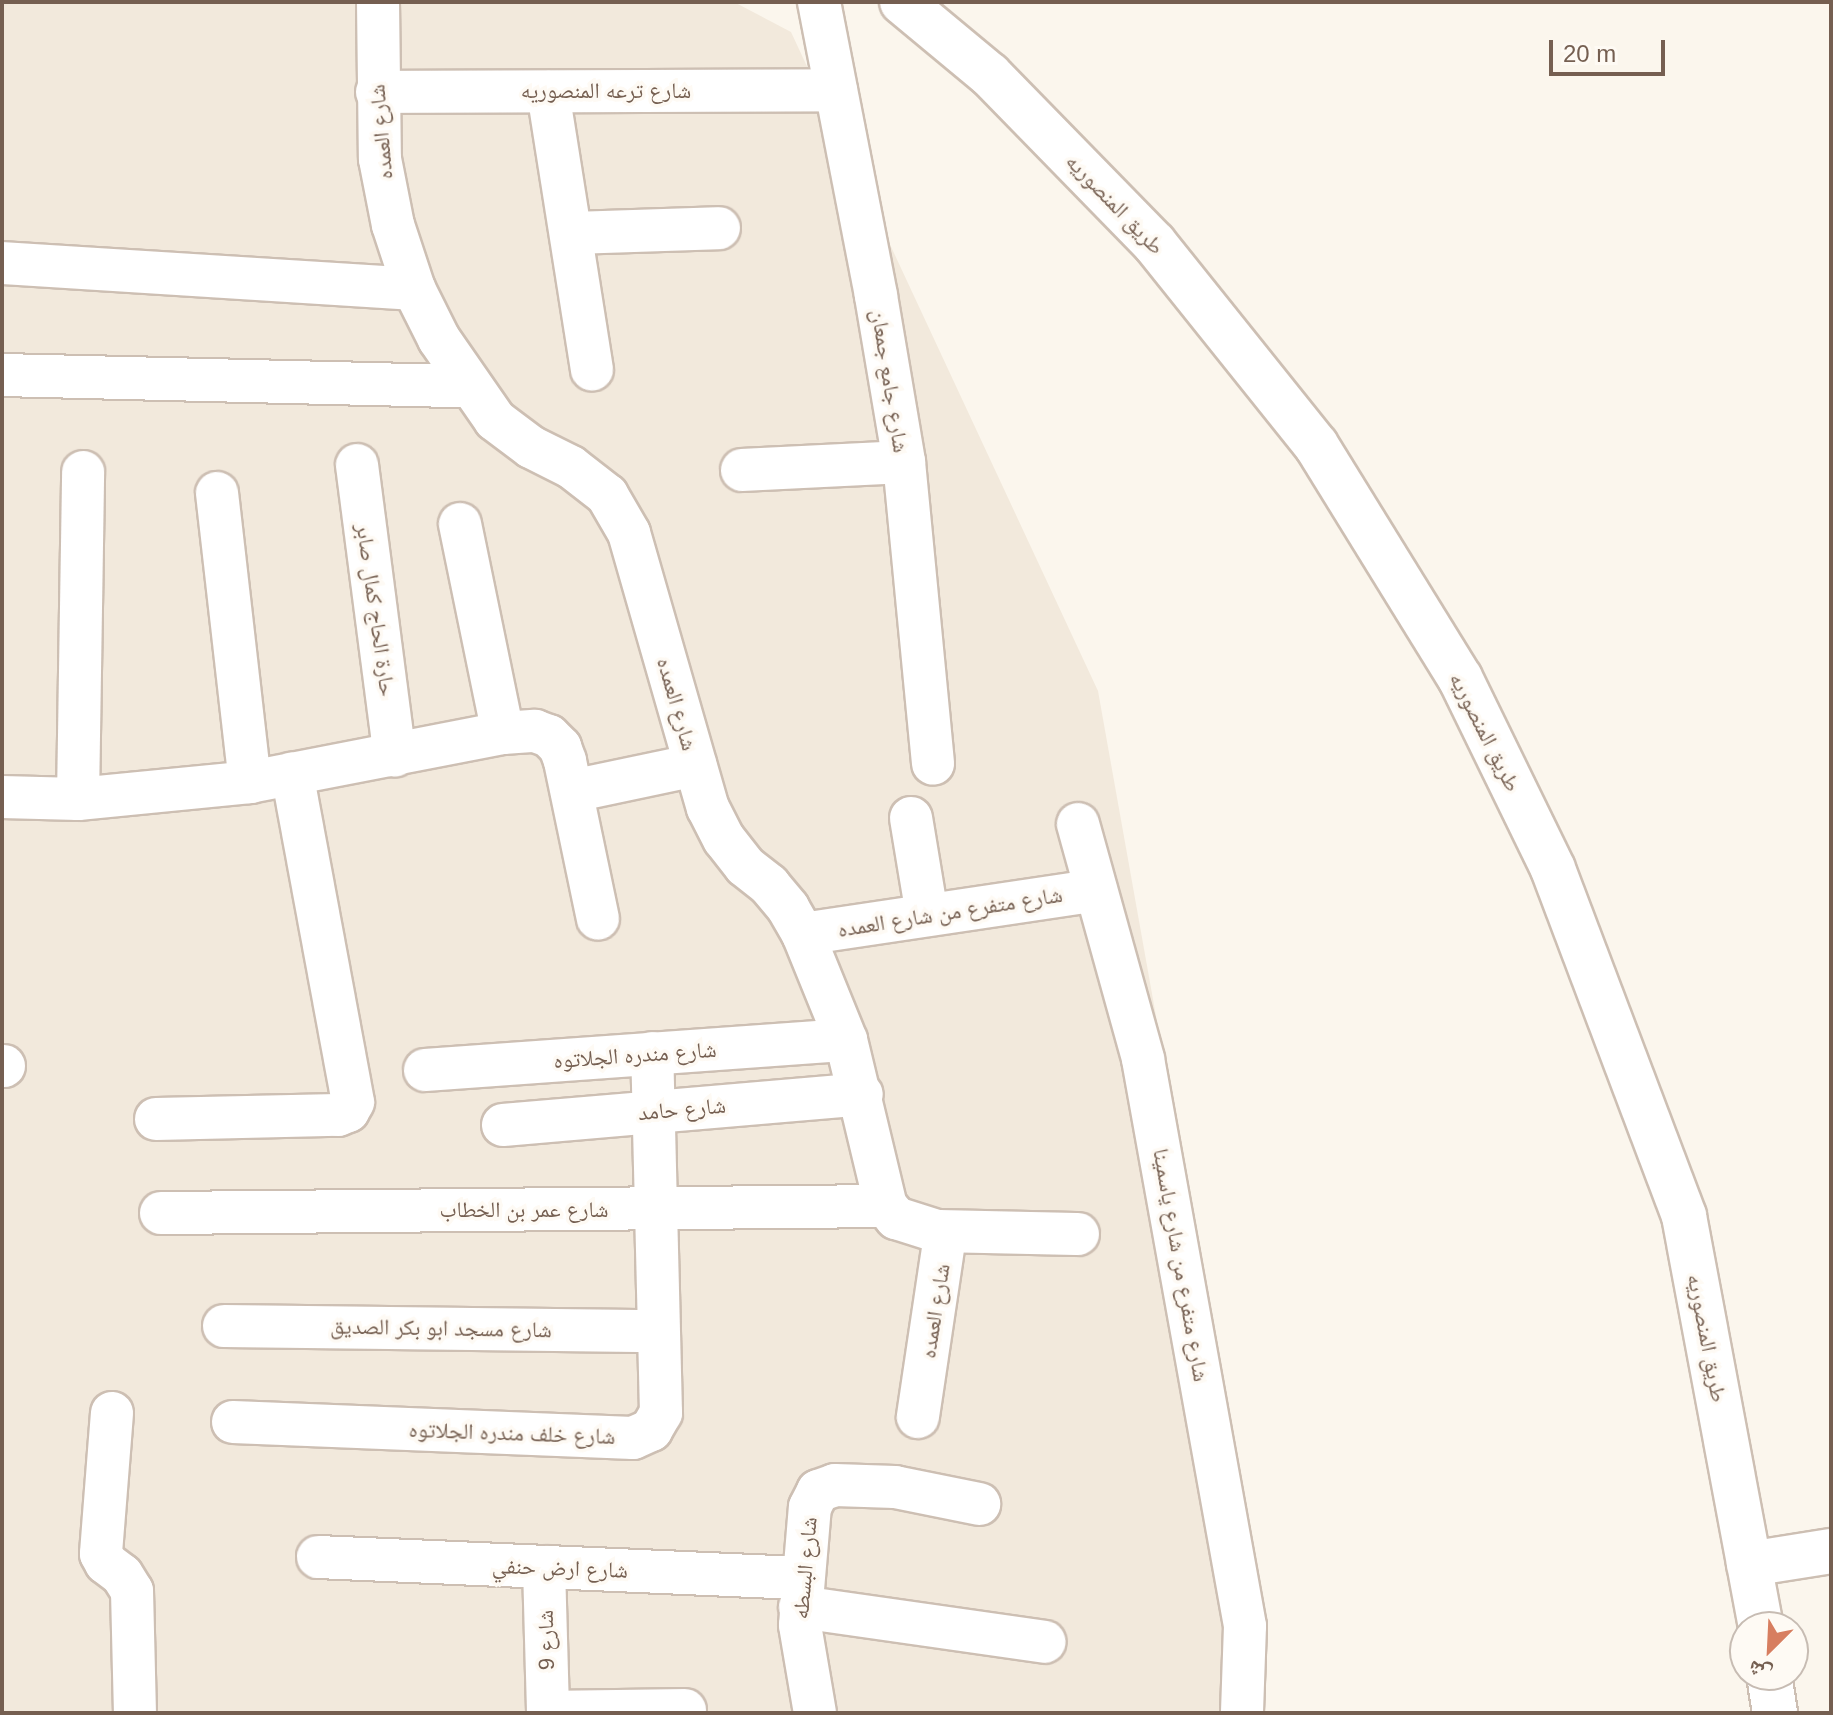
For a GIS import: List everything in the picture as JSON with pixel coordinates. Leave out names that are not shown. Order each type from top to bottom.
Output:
[{"type":"main road","name":"طريق المنصوريه","points":[[902,2],[990,75],[1154,243],[1316,445],[1460,678],[1553,869],[1684,1216],[1758,1611]]},
{"type":"main road","points":[[1749,1564],[1831,1551]]},
{"type":"main road","points":[[1772,1691],[1775,1713]]},
{"type":"street","name":"شارع العمده","points":[[378,2],[377,92],[385,185],[393,225],[414,289],[468,386],[495,420],[531,447],[571,467],[607,495],[629,533],[708,808],[724,839],[745,866],[769,885],[788,908],[803,934],[846,1040],[862,1094],[886,1206],[896,1218],[909,1225],[937,1231],[944,1242],[945,1255],[918,1417]]},
{"type":"street","name":"شارع جامع جمعان","points":[[819,2],[876,296],[904,462],[933,764]]},
{"type":"street","name":"شارع ترعه المنصوريه","points":[[377,92],[836,90]]},
{"type":"street","points":[[548,92],[592,370]]},
{"type":"street","points":[[571,233],[719,228]]},
{"type":"street","points":[[2,263],[414,289]]},
{"type":"street","points":[[2,375],[468,386]]},
{"type":"street","points":[[742,470],[904,462]]},
{"type":"street","name":"حارة الحاج كمال صابر","points":[[357,465],[395,756]]},
{"type":"street","points":[[78,799],[83,472]]},
{"type":"street","points":[[217,493],[250,782]]},
{"type":"street","points":[[460,524],[503,733]]},
{"type":"street","points":[[2,797],[78,799],[250,782],[503,733],[535,731],[549,736],[560,747],[598,919]]},
{"type":"street","points":[[572,791],[695,765]]},
{"type":"street","points":[[156,1119],[338,1115],[348,1111],[353,1102],[292,774]]},
{"type":"street","points":[[911,818],[927,915]]},
{"type":"street","name":"شارع متفرع من شارع ياسمينا","points":[[1078,824],[1143,1059],[1245,1626],[1242,1713]]},
{"type":"street","name":"شارع متفرع من شارع العمده","points":[[803,934],[1096,890]]},
{"type":"street","name":"شارع مندره الجلاتوه","points":[[425,1070],[846,1040]]},
{"type":"street","name":"شارع خلف مندره الجلاتوه","points":[[233,1422],[642,1436],[651,1430],[661,1413],[652,1053]]},
{"type":"street","name":"شارع حامد","points":[[503,1125],[862,1094]]},
{"type":"street","name":"شارع عمر بن الخطاب","points":[[161,1213],[886,1206]]},
{"type":"street","points":[[937,1231],[1078,1234]]},
{"type":"street","name":"شارع مسجد ابو بكر الصديق","points":[[224,1326],[658,1331]]},
{"type":"street","points":[[112,1413],[101,1554],[106,1563],[122,1575],[132,1591],[135,1713]]},
{"type":"street","name":"شارع البسطه","points":[[815,1713],[802,1652],[801,1593],[810,1507],[818,1491],[826,1487],[895,1487],[979,1504]]},
{"type":"street","name":"شارع ارض حنفي","points":[[318,1557],[544,1567],[801,1593],[1045,1642]]},
{"type":"street","name":"شارع 9","points":[[544,1567],[548,1712]]},
{"type":"street","points":[[548,1712],[685,1710]]},
{"type":"shaded area","points":[[2,2],[734,2],[791,32],[1098,691],[1238,1476],[1231,1713],[2,1713]]}]
